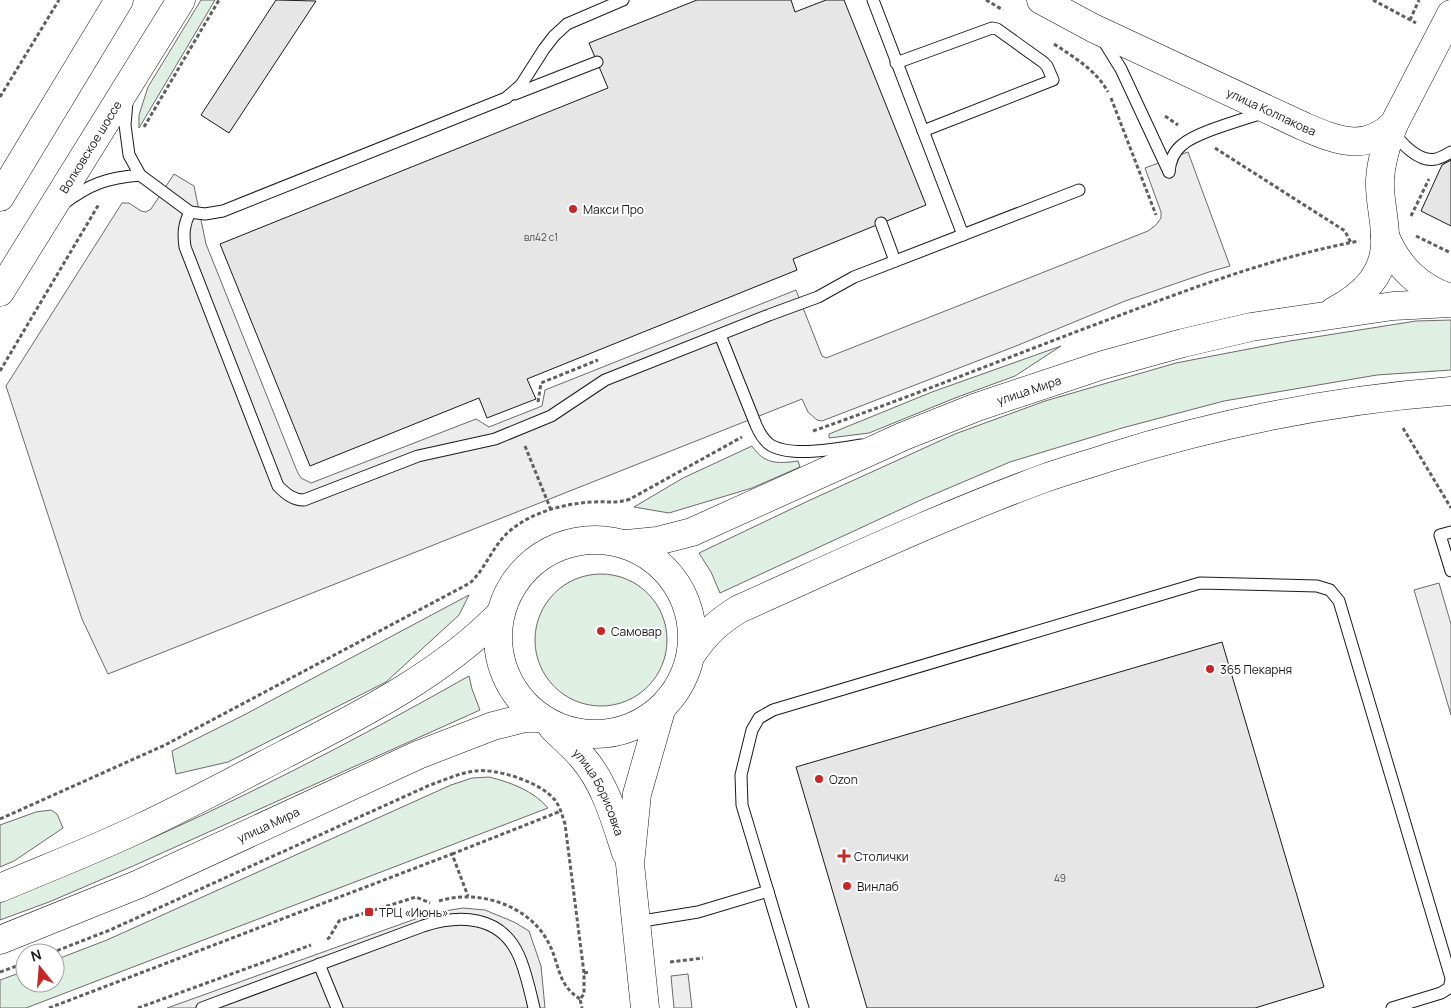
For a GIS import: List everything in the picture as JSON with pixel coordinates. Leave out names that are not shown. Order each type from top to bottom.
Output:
[{"type":"main road","points":[[0,197],[119,0]]},
{"type":"main road","name":"Волковское шоссе","points":[[0,292],[181,0]]},
{"type":"main road","name":"улица Колпакова","points":[[1040,0],[1093,28],[1335,139],[1346,142],[1366,139],[1382,133],[1394,124]]},
{"type":"main road","points":[[1380,190],[1384,153],[1394,124],[1445,24]]},
{"type":"main road","points":[[1335,139],[1346,146],[1363,162],[1375,180],[1398,235],[1391,250],[1406,271],[1427,287],[1451,298]]},
{"type":"main road","points":[[1324,316],[1353,300],[1370,285],[1398,235]]},
{"type":"main road","name":"улица Мира","points":[[627,544],[658,541],[692,532],[904,436],[976,407],[1103,365],[1251,327],[1393,306],[1451,303]]},
{"type":"main road","points":[[661,710],[672,698],[683,680],[691,655],[699,642],[722,619],[739,609],[963,510],[1047,477],[1223,425],[1311,408],[1419,393],[1451,391]]},
{"type":"main road","points":[[0,888],[140,828],[312,741],[431,672],[472,641],[500,614],[508,590],[518,574],[533,560],[549,550],[576,540],[598,536],[627,544],[648,557],[662,569],[674,584],[687,613],[691,631],[691,655]]},
{"type":"main road","name":"улица Борисовка","points":[[500,614],[500,643],[506,672],[521,698],[584,759],[598,779],[615,819],[630,864]]},
{"type":"main road","name":"улица Мира","points":[[0,940],[139,884],[418,755],[493,726],[525,718],[587,734],[602,734],[647,721],[661,710]]},
{"type":"main road","name":"улица Борисовка","points":[[645,1008],[630,864],[637,794],[652,736],[661,710]]},
{"type":"lane","points":[[506,98],[521,86],[544,49],[567,24],[623,0]]},
{"type":"lane","points":[[873,0],[963,235]]},
{"type":"lane","points":[[896,63],[992,28],[997,28],[1043,62],[1054,80],[923,131]]},
{"type":"lane","points":[[1093,28],[1114,56],[1140,107],[1169,172],[1177,149],[1184,143],[1270,110]]},
{"type":"lane","points":[[129,86],[124,125],[129,154],[140,175],[190,212],[205,214],[223,211],[597,62]]},
{"type":"lane","points":[[1394,124],[1397,137],[1413,151],[1429,159],[1439,158],[1451,152]]},
{"type":"lane","points":[[38,229],[54,211],[92,185],[115,178],[140,175]]},
{"type":"lane","points":[[190,212],[185,222],[183,234],[185,247],[278,486],[296,500],[304,500],[418,456],[480,443],[518,429],[561,410],[605,380],[818,297],[854,277],[1079,190]]},
{"type":"lane","points":[[881,224],[895,261]]},
{"type":"lane","points":[[720,335],[756,425],[764,439],[773,446],[788,451],[810,450],[853,446],[904,436]]},
{"type":"lane","points":[[1451,532],[1440,535],[1451,572]]},
{"type":"lane","points":[[803,1008],[742,805],[741,775],[752,730],[759,718],[782,707],[1200,583],[1317,586],[1330,590],[1339,602],[1451,979],[1449,988],[1441,993],[1392,1008]]},
{"type":"lane","points":[[636,922],[698,912],[768,891]]},
{"type":"lane","points":[[202,1008],[438,921],[455,918],[468,919],[495,928],[513,945],[526,974],[534,1008]]},
{"type":"lane","points":[[320,964],[337,1008]]},
{"type":"path","points":[[0,97],[59,0]]},
{"type":"path","points":[[986,0],[1006,12]]},
{"type":"path","points":[[1373,0],[1410,20],[1445,24]]},
{"type":"path","points":[[1410,20],[1419,0]]},
{"type":"path","points":[[1046,38],[1086,65],[1103,83],[1114,105],[1156,215]]},
{"type":"path","points":[[1114,105],[1156,110],[1345,231],[1351,242]]},
{"type":"path","points":[[1398,235],[1408,223],[1439,158]]},
{"type":"path","points":[[810,432],[1176,294],[1276,262],[1351,242],[1398,235],[1451,254]]},
{"type":"path","points":[[1403,428],[1451,508]]},
{"type":"path","points":[[518,429],[550,510]]},
{"type":"path","points":[[0,818],[165,745],[470,584],[494,547],[525,520],[550,510],[578,504],[623,501],[726,445]]},
{"type":"path","points":[[65,948],[110,930],[430,785],[457,775],[476,771],[492,771],[506,774],[539,788],[554,798],[561,810],[565,824],[584,973],[584,994],[580,999],[582,1008]]},
{"type":"path","points":[[49,1008],[452,854],[561,810]]},
{"type":"path","points":[[452,854],[468,896]]},
{"type":"path","points":[[670,962],[703,958]]},
{"type":"path","points":[[0,972],[15,967]]},
{"type":"path","points":[[584,973],[590,972]]},
{"type":"green space","points":[[201,0],[215,0],[139,128],[139,115],[148,87]]},
{"type":"green space","points":[[1451,320],[1451,370],[1377,375],[1224,401],[1122,428],[1010,462],[923,499],[720,593],[711,572],[699,553],[955,434],[1045,401],[1176,363],[1290,341],[1416,321]]},
{"type":"green space","points":[[1061,346],[1015,376],[869,433],[829,438],[829,434],[932,392]]},
{"type":"green space","points":[[752,446],[766,459],[777,462],[798,461],[800,467],[752,488],[669,513],[634,507],[683,478]]},
{"type":"green space","points":[[601,574],[626,579],[638,585],[656,603],[662,615],[667,640],[662,665],[656,677],[638,695],[626,701],[601,706],[576,701],[564,695],[546,677],[540,665],[535,640],[540,615],[546,603],[564,585],[576,579]]},
{"type":"green space","points":[[469,595],[459,615],[386,682],[228,762],[176,774],[172,751],[244,715]]},
{"type":"green space","points":[[469,676],[480,710],[133,866],[49,902],[0,920],[0,901],[95,863],[247,794],[381,725]]},
{"type":"green space","points":[[489,777],[521,788],[536,797],[548,808],[26,1008],[0,1008],[0,980],[15,975],[15,993],[65,993],[65,956],[107,940],[451,785],[472,778]]},
{"type":"green space","points":[[51,810],[57,814],[63,828],[14,861],[0,867],[0,825],[36,812]]},
{"type":"shaded area","points":[[1188,152],[1230,266],[1125,301],[1016,346],[822,421],[817,420],[808,412],[802,399],[108,674],[82,619],[6,386],[122,203],[129,203],[146,212],[151,209],[174,174],[194,186],[206,244],[297,471],[301,478],[311,483],[476,419],[489,427],[542,406],[545,390],[796,290],[822,356],[826,358],[1148,231],[1161,218],[1161,212],[1145,168]]},
{"type":"shaded area","points":[[1439,583],[1451,624],[1451,715],[1414,590]]},
{"type":"shaded area","points":[[463,908],[485,910],[514,922],[529,931],[541,966],[545,1008],[167,1008],[432,913]]},
{"type":"shaded area","points":[[688,974],[692,1008],[674,1008],[671,976]]},
{"type":"building","points":[[276,0],[316,1],[229,133],[201,115]]},
{"type":"building","points":[[697,0],[791,0],[795,12],[826,0],[844,0],[926,205],[793,259],[797,270],[527,379],[536,399],[487,418],[479,398],[310,466],[220,244],[608,88],[589,43]]},
{"type":"building","points":[[1451,160],[1451,226],[1421,211],[1442,165]]},
{"type":"building","points":[[1222,642],[1324,987],[1255,1008],[867,1008],[796,767]]},
{"type":"place","name":"Макси Про","points":[[573,209]]},
{"type":"place","name":"Самовар","points":[[601,631]]},
{"type":"place","name":"365 Пекарня","points":[[1210,669]]},
{"type":"place","name":"Ozon","points":[[819,779]]},
{"type":"place","name":"Столички","points":[[844,856]]},
{"type":"place","name":"Винлаб","points":[[847,886]]},
{"type":"place","name":"ТРЦ «Июнь»","points":[[369,912]]}]
